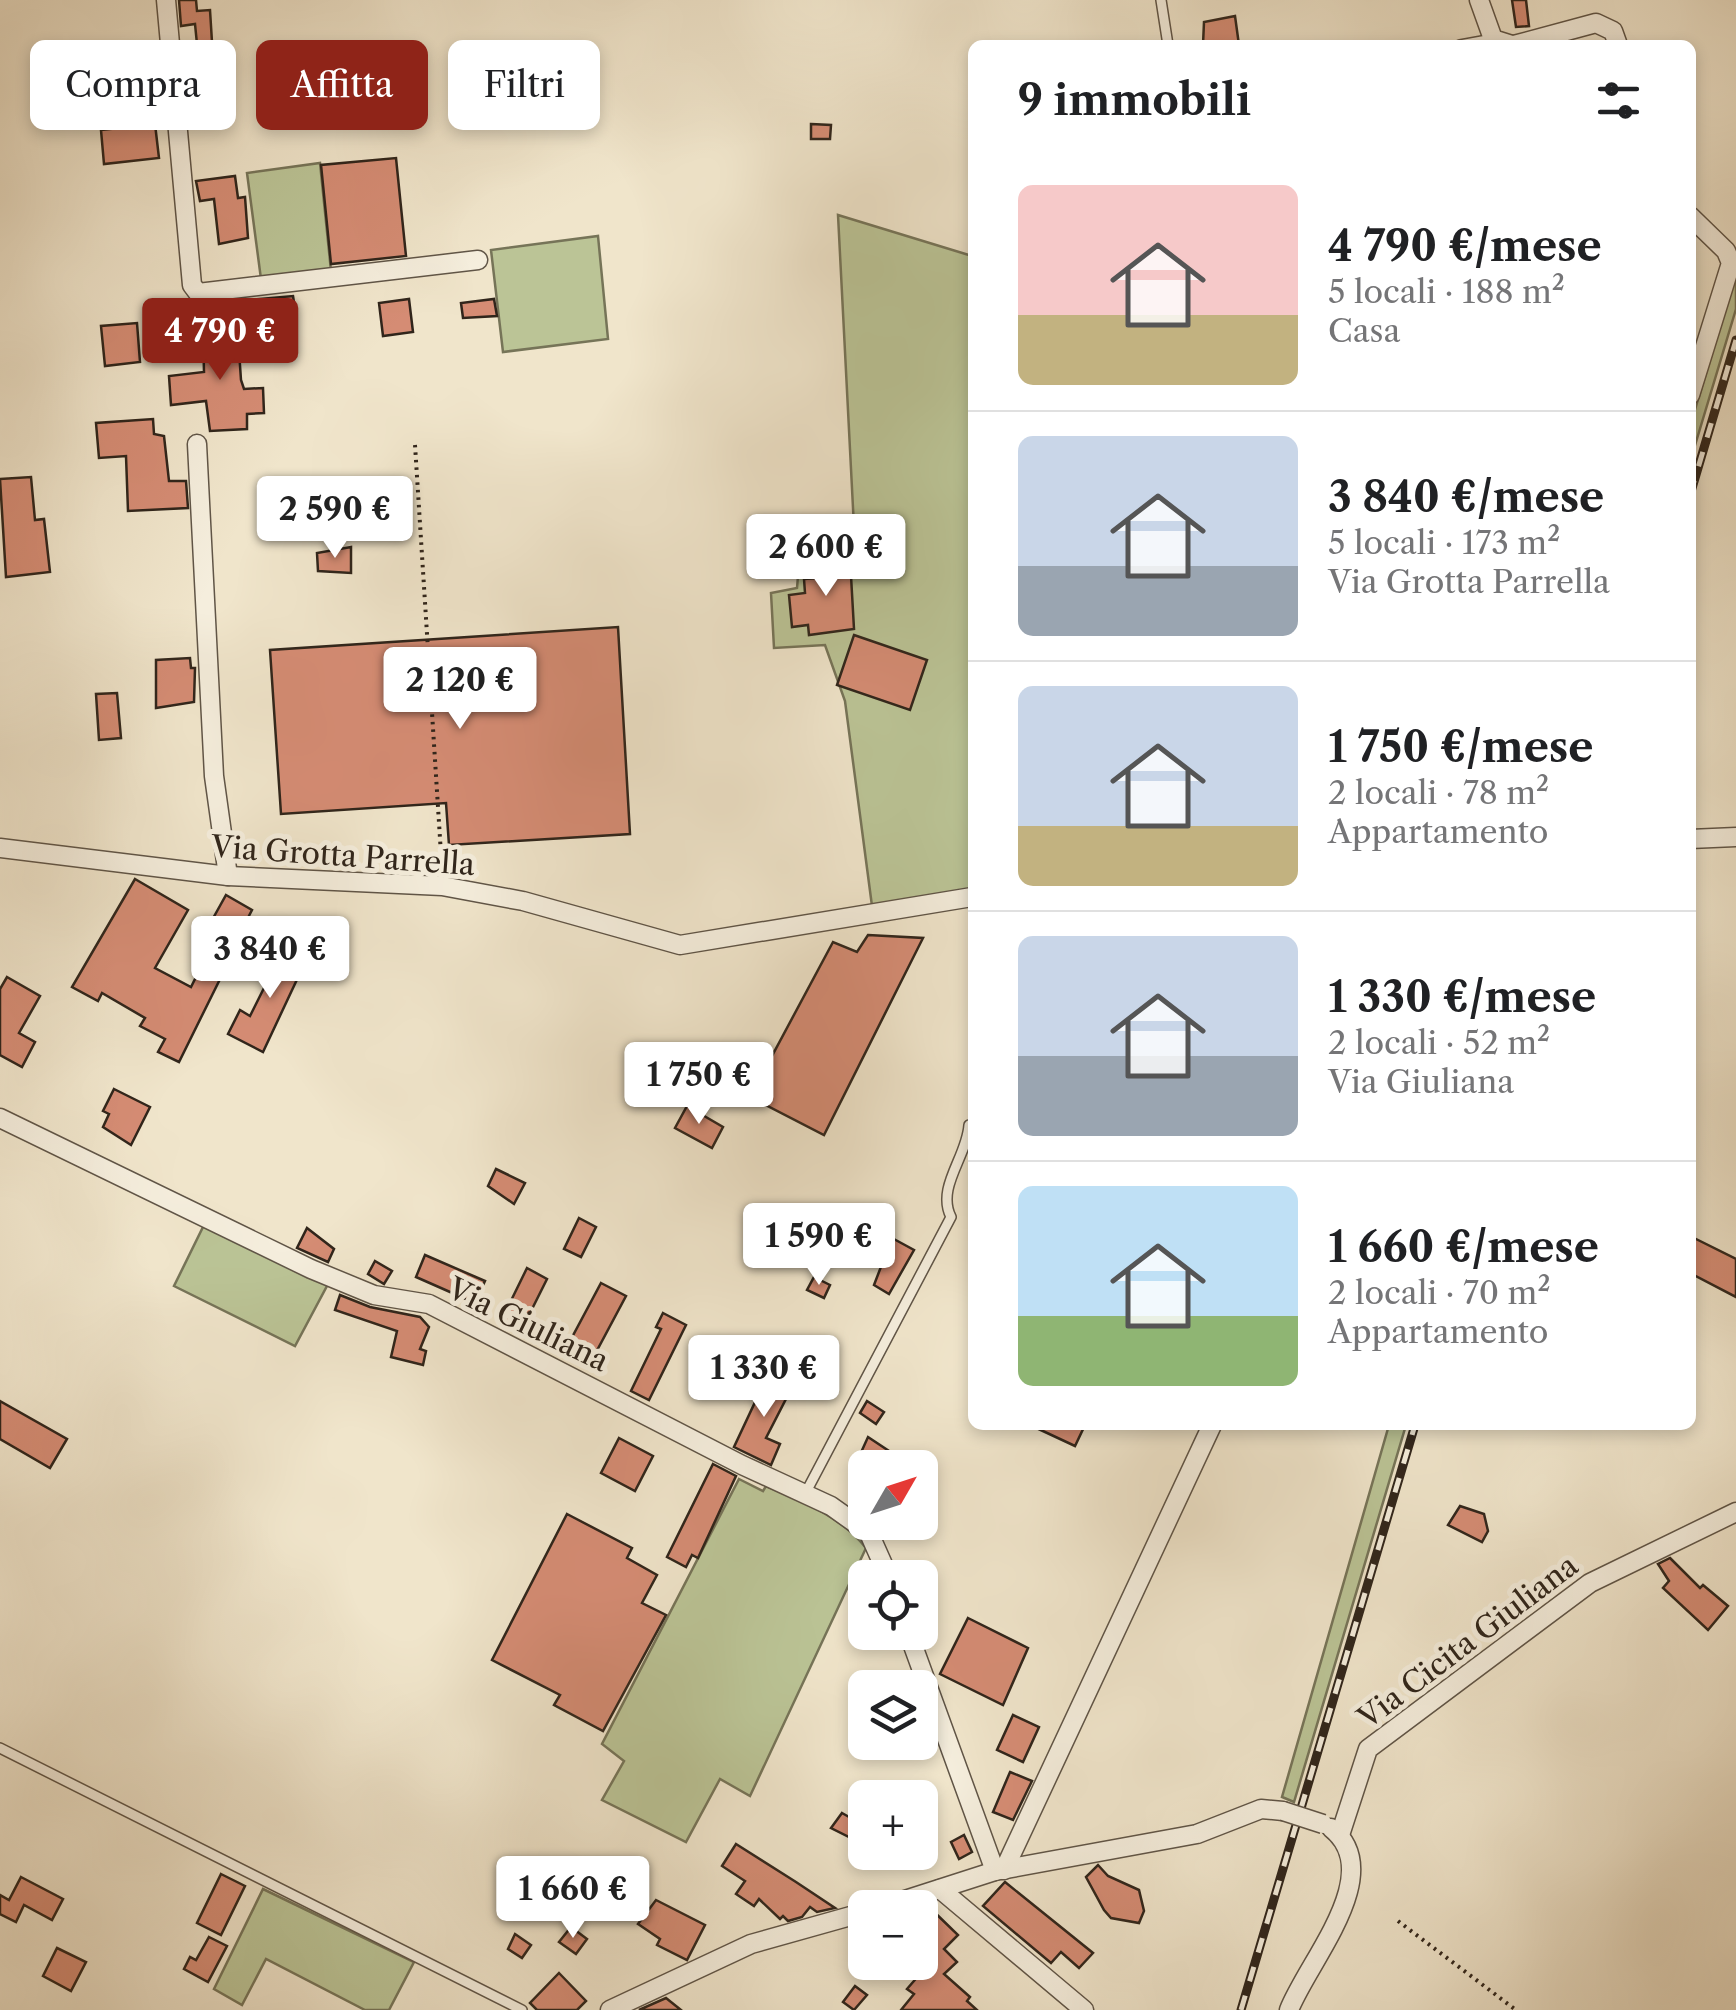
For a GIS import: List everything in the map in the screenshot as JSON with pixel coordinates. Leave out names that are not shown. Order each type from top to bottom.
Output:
[{"type":"street","points":[[166,0],[192,285],[198,293],[478,260]]},
{"type":"street","points":[[1478,0],[1496,40]]},
{"type":"street","points":[[1532,40],[1596,23],[1613,31],[1616,40]]},
{"type":"street","points":[[1696,222],[1726,252],[1730,263],[1696,375]]},
{"type":"street","points":[[197,444],[214,776],[228,876]]},
{"type":"street","points":[[1696,839],[1736,837]]},
{"type":"street","name":"Via Grotta Parrella","points":[[0,848],[228,876],[442,886],[523,902],[680,945],[968,898]]},
{"type":"street","name":"Via Giuliana","points":[[0,1118],[311,1269],[374,1295],[430,1304],[805,1494],[870,1532],[882,1560]]},
{"type":"street","points":[[999,1870],[1210,1430]]},
{"type":"street","name":"Via Cicita Giuliana","points":[[1340,1835],[1368,1749],[1590,1583],[1736,1512]]},
{"type":"street","points":[[915,1650],[999,1870]]},
{"type":"street","points":[[937,1890],[999,1870],[1197,1834],[1261,1809],[1323,1824],[1340,1835],[1352,1867],[1348,1898],[1289,2010]]},
{"type":"street","points":[[940,1889],[1084,2010]]},
{"type":"street","points":[[610,2010],[751,1944],[848,1917]]},
{"type":"lane","points":[[1161,0],[1167,40]]},
{"type":"lane","points":[[1488,40],[1493,39]]},
{"type":"lane","points":[[805,1494],[951,1217],[944,1203],[946,1192],[968,1148]]},
{"type":"lane","points":[[0,1748],[522,2010]]},
{"type":"path","points":[[415,445],[442,886]]},
{"type":"path","points":[[1398,1921],[1516,2010]]},
{"type":"green space","points":[[320,163],[331,271],[261,279],[247,173]]},
{"type":"green space","points":[[838,215],[968,255],[968,894],[872,906],[845,701],[825,645],[774,648],[771,593],[797,588],[800,553],[855,547]]},
{"type":"green space","points":[[598,236],[608,339],[503,352],[491,250]]},
{"type":"green space","points":[[1736,274],[1736,309],[1696,442],[1696,406]]},
{"type":"green space","points":[[204,1225],[328,1284],[295,1346],[174,1286]]},
{"type":"green space","points":[[1388,1430],[1405,1430],[1294,1802],[1282,1797]]},
{"type":"green space","points":[[739,1479],[763,1491],[766,1486],[821,1511],[848,1530],[848,1540],[859,1540],[866,1548],[860,1560],[848,1560],[848,1586],[750,1796],[720,1779],[686,1842],[602,1800],[624,1761],[602,1744]]},
{"type":"green space","points":[[263,1889],[414,1962],[389,2010],[365,2010],[266,1959],[242,2005],[214,1989]]},
{"type":"building","points":[[179,0],[196,0],[197,11],[210,10],[212,40],[197,40],[195,24],[181,26]]},
{"type":"building","points":[[1512,0],[1526,0],[1529,26],[1516,27]]},
{"type":"building","points":[[1235,16],[1238,40],[1203,40],[1204,22]]},
{"type":"building","points":[[811,124],[831,125],[830,139],[811,139]]},
{"type":"building","points":[[101,130],[156,130],[159,158],[104,164]]},
{"type":"building","points":[[396,158],[406,256],[331,264],[321,165]]},
{"type":"building","points":[[235,176],[238,198],[245,197],[248,238],[219,244],[214,199],[200,201],[196,181]]},
{"type":"building","points":[[293,296],[295,309],[226,317],[226,302]]},
{"type":"building","points":[[409,299],[413,332],[383,336],[379,303]]},
{"type":"building","points":[[494,299],[497,316],[463,318],[461,303]]},
{"type":"building","points":[[237,321],[241,380],[244,389],[263,388],[264,413],[247,414],[247,429],[210,431],[206,401],[171,405],[169,376],[204,372],[203,331]]},
{"type":"building","points":[[137,323],[140,362],[105,366],[101,326]]},
{"type":"building","points":[[153,419],[154,434],[164,436],[169,481],[186,481],[188,508],[128,511],[126,456],[99,458],[96,423]]},
{"type":"building","points":[[31,477],[35,520],[44,519],[50,572],[6,577],[0,479]]},
{"type":"building","points":[[351,547],[351,573],[318,571],[317,553]]},
{"type":"building","points":[[850,558],[854,629],[809,635],[808,625],[792,627],[789,595],[805,593],[804,579],[817,578],[816,561]]},
{"type":"building","points":[[618,627],[630,834],[449,845],[446,803],[281,814],[270,650]]},
{"type":"building","points":[[854,635],[927,660],[910,710],[837,685]]},
{"type":"building","points":[[190,658],[191,668],[195,668],[194,702],[156,708],[156,660]]},
{"type":"building","points":[[117,693],[121,738],[99,740],[96,694]]},
{"type":"building","points":[[135,879],[188,910],[155,968],[191,987],[205,959],[225,969],[179,1062],[158,1052],[165,1039],[140,1026],[145,1018],[102,993],[98,1001],[72,987]]},
{"type":"building","points":[[226,895],[252,910],[238,937],[211,922]]},
{"type":"building","points":[[868,935],[923,938],[824,1135],[750,1097],[833,942],[857,952]]},
{"type":"building","points":[[286,944],[308,956],[263,1052],[228,1034],[240,1010],[250,1016]]},
{"type":"building","points":[[7,977],[40,996],[19,1033],[35,1042],[22,1067],[0,1055],[0,989]]},
{"type":"building","points":[[114,1089],[150,1107],[131,1145],[103,1127],[109,1114],[103,1111]]},
{"type":"building","points":[[687,1106],[723,1127],[712,1148],[675,1128]]},
{"type":"building","points":[[496,1169],[525,1183],[514,1204],[488,1186]]},
{"type":"building","points":[[579,1218],[596,1227],[581,1257],[564,1249]]},
{"type":"building","points":[[307,1228],[334,1249],[328,1262],[297,1248]]},
{"type":"building","points":[[892,1238],[914,1250],[889,1294],[874,1285]]},
{"type":"building","points":[[1696,1239],[1736,1259],[1736,1297],[1696,1276]]},
{"type":"building","points":[[425,1255],[485,1281],[475,1303],[416,1277]]},
{"type":"building","points":[[375,1261],[392,1271],[384,1284],[368,1274]]},
{"type":"building","points":[[527,1268],[547,1279],[521,1331],[501,1321]]},
{"type":"building","points":[[814,1277],[830,1285],[824,1298],[807,1290]]},
{"type":"building","points":[[601,1283],[626,1296],[594,1356],[569,1343]]},
{"type":"building","points":[[340,1295],[370,1307],[420,1317],[429,1327],[420,1349],[426,1351],[423,1365],[391,1357],[397,1331],[335,1310]]},
{"type":"building","points":[[663,1313],[686,1325],[649,1400],[631,1391],[661,1329],[656,1327]]},
{"type":"building","points":[[772,1366],[786,1373],[778,1388],[789,1393],[766,1438],[780,1444],[771,1465],[734,1447]]},
{"type":"building","points":[[0,1401],[67,1439],[50,1468],[0,1439]]},
{"type":"building","points":[[867,1401],[884,1412],[876,1424],[860,1413]]},
{"type":"building","points":[[1041,1430],[1083,1430],[1075,1446]]},
{"type":"building","points":[[868,1437],[888,1450],[862,1450]]},
{"type":"building","points":[[619,1438],[653,1456],[635,1491],[601,1473]]},
{"type":"building","points":[[713,1464],[736,1476],[698,1558],[692,1555],[686,1567],[667,1557]]},
{"type":"building","points":[[1460,1506],[1484,1514],[1488,1531],[1482,1542],[1448,1525]]},
{"type":"building","points":[[567,1514],[632,1548],[627,1558],[657,1575],[642,1603],[666,1615],[603,1731],[554,1705],[560,1695],[492,1660]]},
{"type":"building","points":[[1670,1558],[1700,1588],[1703,1585],[1728,1606],[1708,1630],[1663,1588],[1669,1581],[1658,1564]]},
{"type":"building","points":[[968,1618],[1028,1648],[1003,1705],[940,1674]]},
{"type":"building","points":[[1387,1698],[1403,1706],[1388,1719],[1377,1705]]},
{"type":"building","points":[[1013,1715],[1039,1727],[1023,1762],[997,1750]]},
{"type":"building","points":[[1010,1772],[1032,1781],[1013,1820],[993,1812]]},
{"type":"building","points":[[842,1813],[848,1816],[848,1836],[831,1828]]},
{"type":"building","points":[[964,1835],[972,1852],[959,1859],[951,1842]]},
{"type":"building","points":[[736,1844],[835,1908],[817,1912],[810,1907],[802,1917],[788,1921],[783,1916],[780,1919],[759,1899],[754,1906],[736,1894],[745,1881],[722,1866]]},
{"type":"building","points":[[1098,1865],[1108,1876],[1139,1890],[1144,1911],[1139,1923],[1111,1918],[1104,1910],[1086,1877]]},
{"type":"building","points":[[221,1874],[245,1886],[221,1935],[197,1923]]},
{"type":"building","points":[[21,1877],[63,1899],[52,1920],[24,1905],[16,1922],[0,1914],[0,1895],[9,1900]]},
{"type":"building","points":[[1005,1882],[1093,1953],[1079,1968],[1061,1952],[1051,1963],[983,1906]]},
{"type":"building","points":[[656,1900],[705,1925],[687,1960],[657,1945],[660,1939],[638,1924]]},
{"type":"building","points":[[938,1916],[958,1935],[944,1949],[957,1962],[944,1974],[970,1997],[967,2001],[977,2010],[901,2010],[914,1994],[907,1989],[915,1980],[938,1980]]},
{"type":"building","points":[[571,1927],[587,1939],[576,1954],[559,1942]]},
{"type":"building","points":[[515,1934],[531,1945],[522,1958],[508,1949]]},
{"type":"building","points":[[209,1937],[227,1946],[208,1982],[184,1969],[190,1957],[196,1960]]},
{"type":"building","points":[[57,1948],[86,1962],[71,1991],[43,1976]]},
{"type":"building","points":[[559,1973],[586,2001],[577,2010],[537,2010],[530,2003]]},
{"type":"building","points":[[855,1986],[867,1995],[854,2010],[843,2002]]},
{"type":"building","points":[[666,1998],[681,2010],[639,2010]]},
{"type":"railway","points":[[1696,475],[1736,340]]},
{"type":"railway","points":[[1241,2010],[1414,1430]]}]
